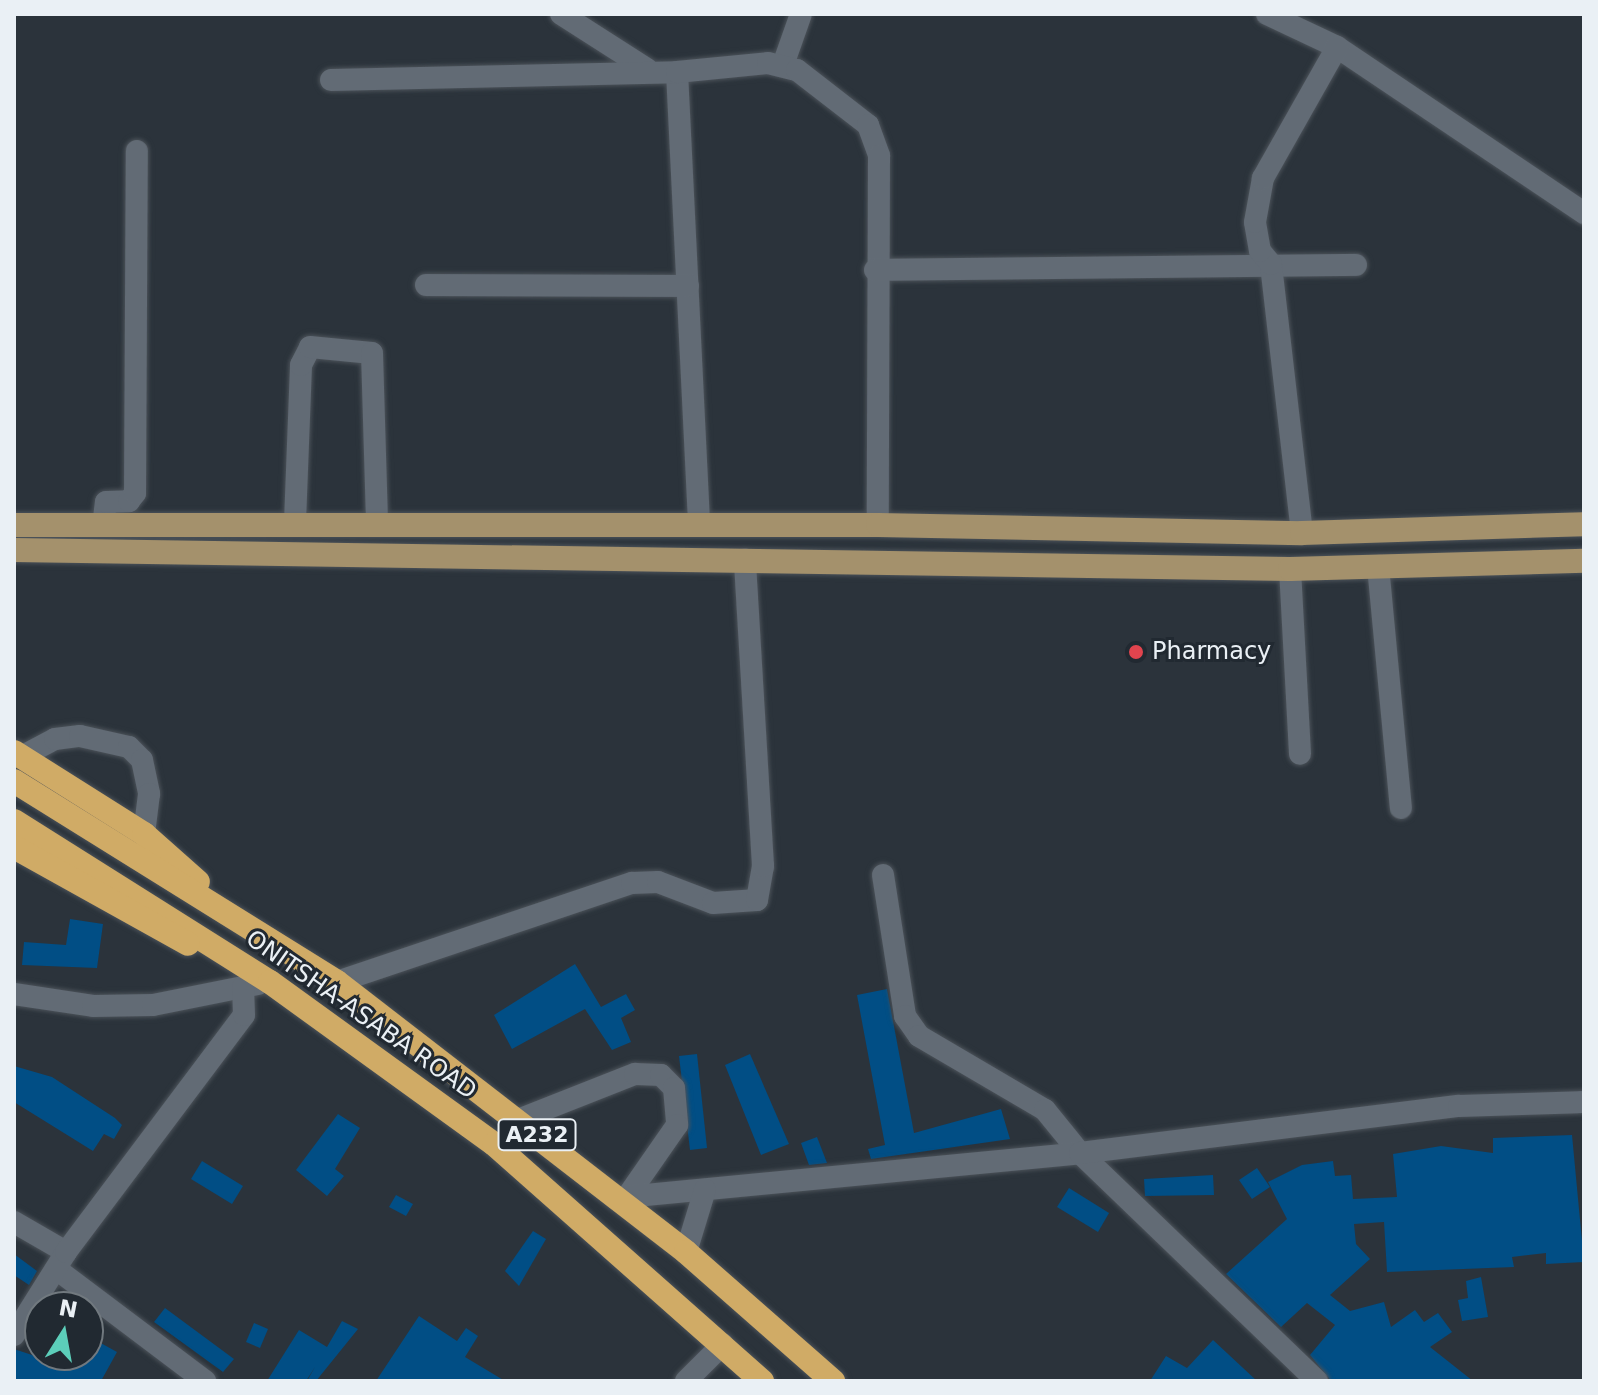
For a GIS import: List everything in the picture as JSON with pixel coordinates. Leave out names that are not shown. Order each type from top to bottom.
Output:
[{"type":"highway","points":[[17,754],[144,834],[225,909]]},
{"type":"highway","name":"A232","points":[[14,781],[225,909],[337,982],[621,1198],[833,1381]]},
{"type":"highway","name":"ONITSHA-ASABA ROAD","points":[[14,821],[270,982],[494,1144],[762,1381]]},
{"type":"highway","points":[[14,847],[118,910],[194,947],[221,950]]},
{"type":"main road","points":[[14,525],[295,522],[878,525],[1302,533],[1584,524]]},
{"type":"main road","points":[[14,550],[1290,569],[1584,561]]},
{"type":"street","points":[[561,14],[647,69]]},
{"type":"street","points":[[783,65],[801,14]]},
{"type":"street","points":[[1267,14],[1337,47],[1584,213]]},
{"type":"street","points":[[1302,533],[1271,264],[1256,238],[1263,178],[1337,47]]},
{"type":"street","points":[[331,80],[647,69],[677,72],[783,65],[868,125],[876,138],[878,525]]},
{"type":"street","points":[[677,72],[699,525]]},
{"type":"street","points":[[103,526],[106,502],[129,501],[135,493],[137,151]]},
{"type":"street","points":[[875,270],[1356,265]]},
{"type":"street","points":[[426,285],[688,286]]},
{"type":"street","points":[[295,522],[301,365],[310,347],[372,353],[377,522]]},
{"type":"street","points":[[337,982],[632,883],[658,882],[713,903],[757,900],[763,866],[745,560]]},
{"type":"street","points":[[1378,566],[1401,808]]},
{"type":"street","points":[[1290,569],[1300,754]]},
{"type":"street","points":[[17,754],[55,739],[80,736],[129,747],[142,760],[149,794],[144,834]]},
{"type":"street","points":[[883,875],[912,1026],[951,1058],[1045,1110],[1080,1153],[1317,1381]]},
{"type":"street","points":[[14,994],[93,1006],[153,1005],[270,982]]},
{"type":"street","points":[[14,1335],[63,1262],[244,1015],[243,987]]},
{"type":"street","points":[[518,1120],[635,1074],[661,1075],[674,1088],[677,1125],[621,1198]]},
{"type":"street","points":[[621,1198],[1080,1153],[1459,1106],[1584,1102]]},
{"type":"street","points":[[686,1252],[705,1190]]},
{"type":"street","points":[[14,1222],[205,1381]]},
{"type":"street","points":[[686,1381],[723,1344]]},
{"type":"building","points":[[70,919],[103,924],[97,968],[22,965],[24,942],[66,945]]},
{"type":"building","points":[[575,964],[601,1007],[626,994],[635,1010],[621,1018],[631,1042],[612,1050],[585,1009],[512,1049],[494,1015]]},
{"type":"building","points":[[887,989],[914,1133],[1001,1109],[1010,1139],[871,1159],[868,1149],[885,1145],[857,995]]},
{"type":"building","points":[[697,1054],[707,1148],[690,1150],[679,1056]]},
{"type":"building","points":[[750,1054],[789,1144],[761,1155],[725,1065]]},
{"type":"building","points":[[14,1066],[52,1077],[115,1118],[122,1125],[114,1139],[104,1134],[93,1151],[14,1102]]},
{"type":"building","points":[[338,1114],[360,1128],[335,1169],[344,1176],[327,1196],[296,1170]]},
{"type":"building","points":[[1572,1135],[1584,1262],[1546,1264],[1546,1253],[1512,1257],[1514,1267],[1387,1272],[1384,1222],[1354,1224],[1356,1244],[1370,1259],[1330,1295],[1350,1311],[1384,1302],[1391,1327],[1415,1310],[1424,1322],[1438,1313],[1452,1332],[1430,1347],[1473,1381],[1331,1381],[1310,1355],[1335,1325],[1307,1303],[1281,1327],[1226,1274],[1287,1219],[1268,1182],[1302,1165],[1333,1161],[1335,1176],[1351,1175],[1353,1199],[1397,1197],[1393,1154],[1441,1146],[1493,1153],[1493,1138]]},
{"type":"building","points":[[817,1137],[827,1163],[809,1165],[801,1143]]},
{"type":"building","points":[[202,1161],[243,1186],[232,1204],[191,1179]]},
{"type":"building","points":[[1257,1168],[1270,1187],[1252,1199],[1239,1180]]},
{"type":"building","points":[[1213,1175],[1214,1195],[1145,1196],[1144,1179]]},
{"type":"building","points":[[1069,1188],[1109,1213],[1098,1232],[1057,1207]]},
{"type":"building","points":[[396,1195],[413,1204],[406,1216],[389,1207]]},
{"type":"building","points":[[533,1231],[546,1239],[519,1286],[505,1271]]},
{"type":"building","points":[[14,1254],[37,1271],[29,1285],[14,1275]]},
{"type":"building","points":[[1481,1277],[1488,1317],[1462,1321],[1458,1300],[1468,1298],[1466,1281]]},
{"type":"building","points":[[165,1308],[234,1359],[223,1372],[154,1322]]},
{"type":"building","points":[[419,1316],[457,1341],[466,1328],[478,1336],[465,1357],[505,1381],[376,1381]]},
{"type":"building","points":[[342,1321],[358,1329],[316,1381],[307,1381],[315,1367],[306,1381],[267,1381],[299,1330],[327,1347]]},
{"type":"building","points":[[254,1323],[268,1329],[260,1348],[246,1342]]},
{"type":"building","points":[[1213,1340],[1257,1381],[1150,1381],[1166,1356],[1187,1368]]},
{"type":"building","points":[[104,1345],[117,1352],[101,1381],[14,1379],[14,1349],[24,1352],[24,1371],[104,1371]]},
{"type":"place","name":"Pharmacy","points":[[1136,652]]}]
